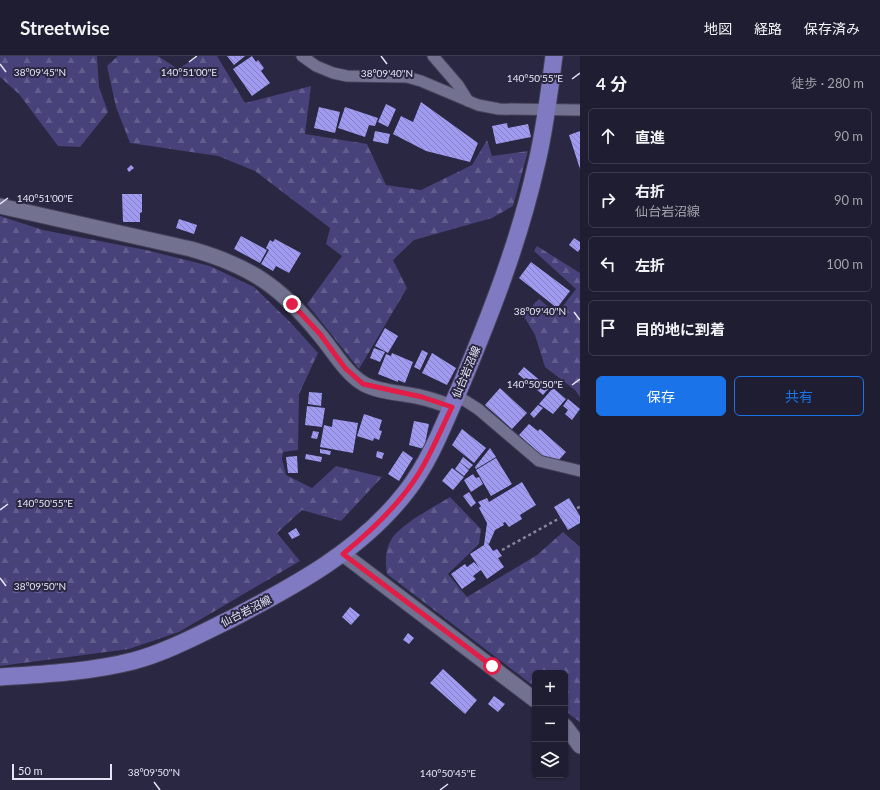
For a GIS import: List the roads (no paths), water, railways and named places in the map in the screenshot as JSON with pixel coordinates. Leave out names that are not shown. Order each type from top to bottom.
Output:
[{"type":"main road","name":"仙台岩沼線","points":[[0,677],[89,669],[133,661],[154,654],[209,630],[318,572],[358,541],[405,494],[430,452],[454,401],[502,285],[521,225],[537,164],[554,56]]},
{"type":"street","points":[[302,56],[316,66],[333,73],[347,76],[407,77],[421,80],[468,101],[499,109],[546,111],[580,110]]},
{"type":"street","points":[[433,56],[458,85],[468,101]]},
{"type":"street","points":[[0,206],[190,249],[218,256],[242,266],[281,293],[305,318],[345,368],[363,384],[422,397],[454,401],[478,409],[539,461],[580,471]]},
{"type":"street","points":[[343,554],[532,698]]},
{"type":"street","points":[[568,730],[580,746]]}]
